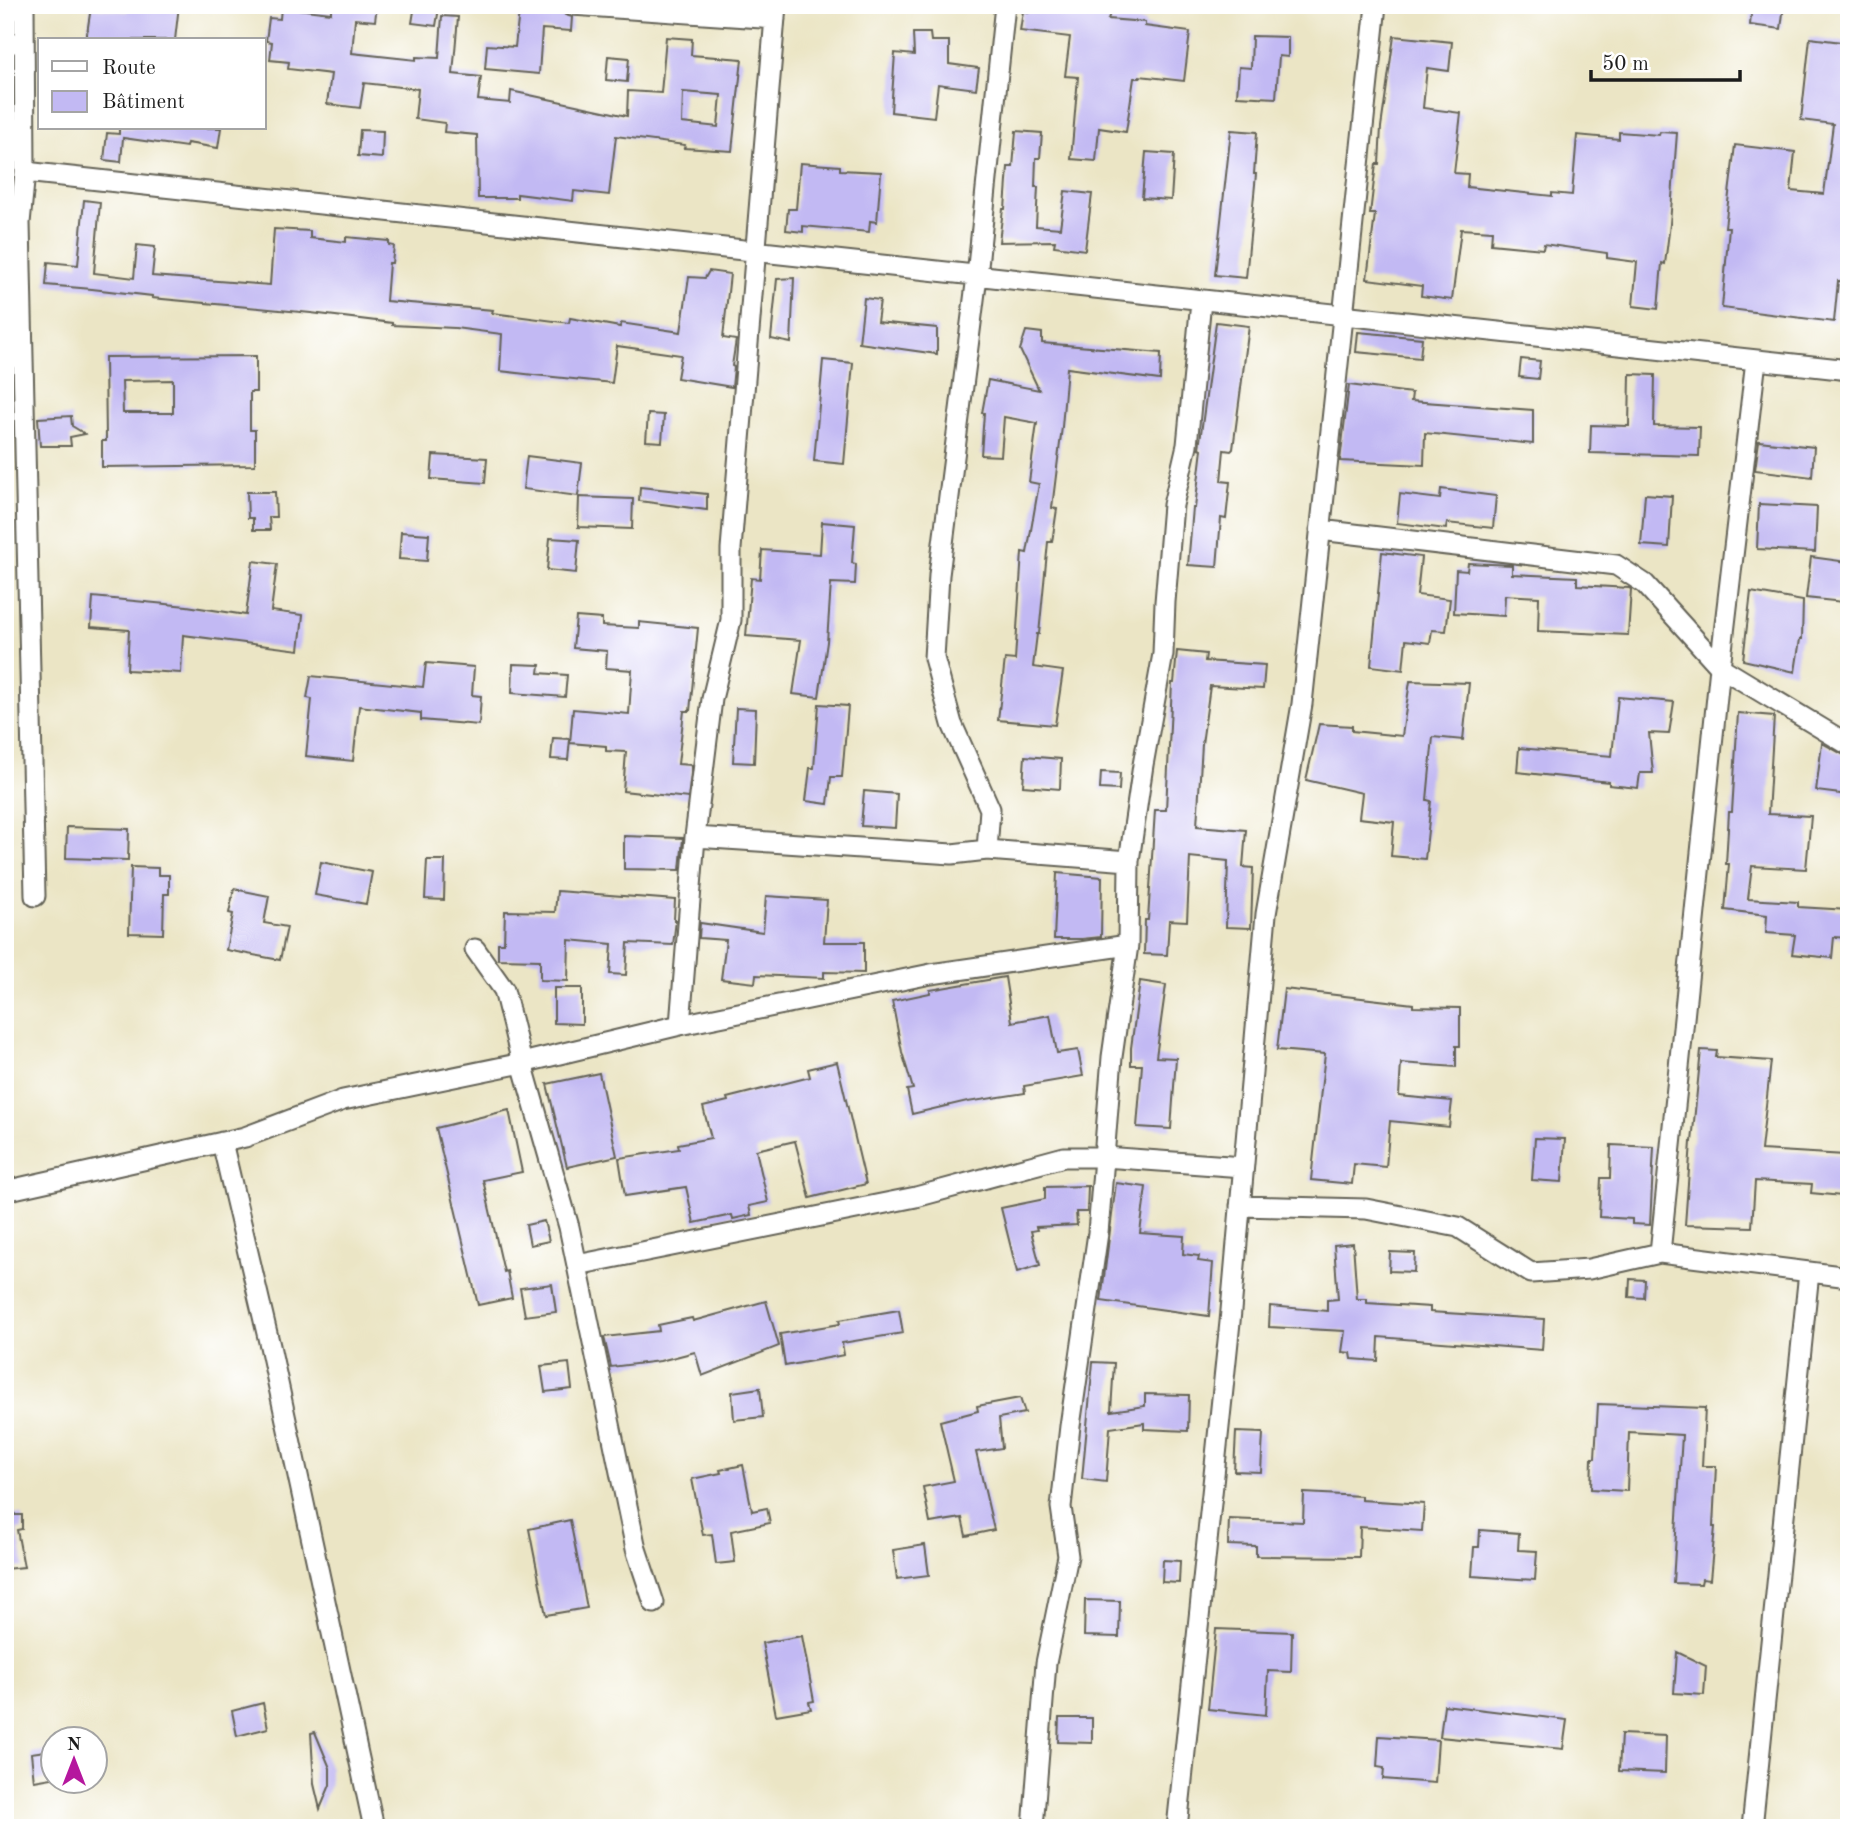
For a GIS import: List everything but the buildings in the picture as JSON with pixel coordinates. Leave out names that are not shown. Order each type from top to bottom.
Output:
[{"type":"street","points":[[24,5],[14,43],[25,172],[13,223],[14,415],[35,896]]},
{"type":"street","points":[[572,5],[776,12],[731,549],[730,620],[712,699],[695,837],[680,1024]]},
{"type":"street","points":[[987,850],[990,809],[952,724],[934,658],[939,575],[977,276],[1005,5]]},
{"type":"street","points":[[1177,1828],[1240,1206],[1266,914],[1302,704],[1376,5]]},
{"type":"street","points":[[25,172],[1849,370]]},
{"type":"street","points":[[1033,1828],[1046,1663],[1068,1556],[1062,1507],[1070,1426],[1098,1233],[1112,1057],[1128,945],[1129,861],[1163,654],[1173,505],[1187,445],[1201,301]]},
{"type":"street","points":[[1660,1252],[1720,667],[1756,360]]},
{"type":"street","points":[[1320,530],[1616,565],[1645,584],[1720,667],[1849,745]]},
{"type":"street","points":[[695,837],[952,854],[987,850],[1129,861]]},
{"type":"street","points":[[5,1191],[245,1137],[343,1100],[522,1063],[680,1024],[931,974],[1128,945]]},
{"type":"street","points":[[475,950],[504,990],[569,1227],[636,1549],[654,1603]]},
{"type":"street","points":[[222,1142],[270,1346],[374,1828]]},
{"type":"street","points":[[577,1265],[916,1197],[1064,1157],[1104,1157],[1243,1167]]},
{"type":"street","points":[[1240,1206],[1366,1209],[1458,1227],[1531,1273],[1589,1269],[1660,1252],[1849,1277]]},
{"type":"street","points":[[1752,1828],[1809,1272]]}]
